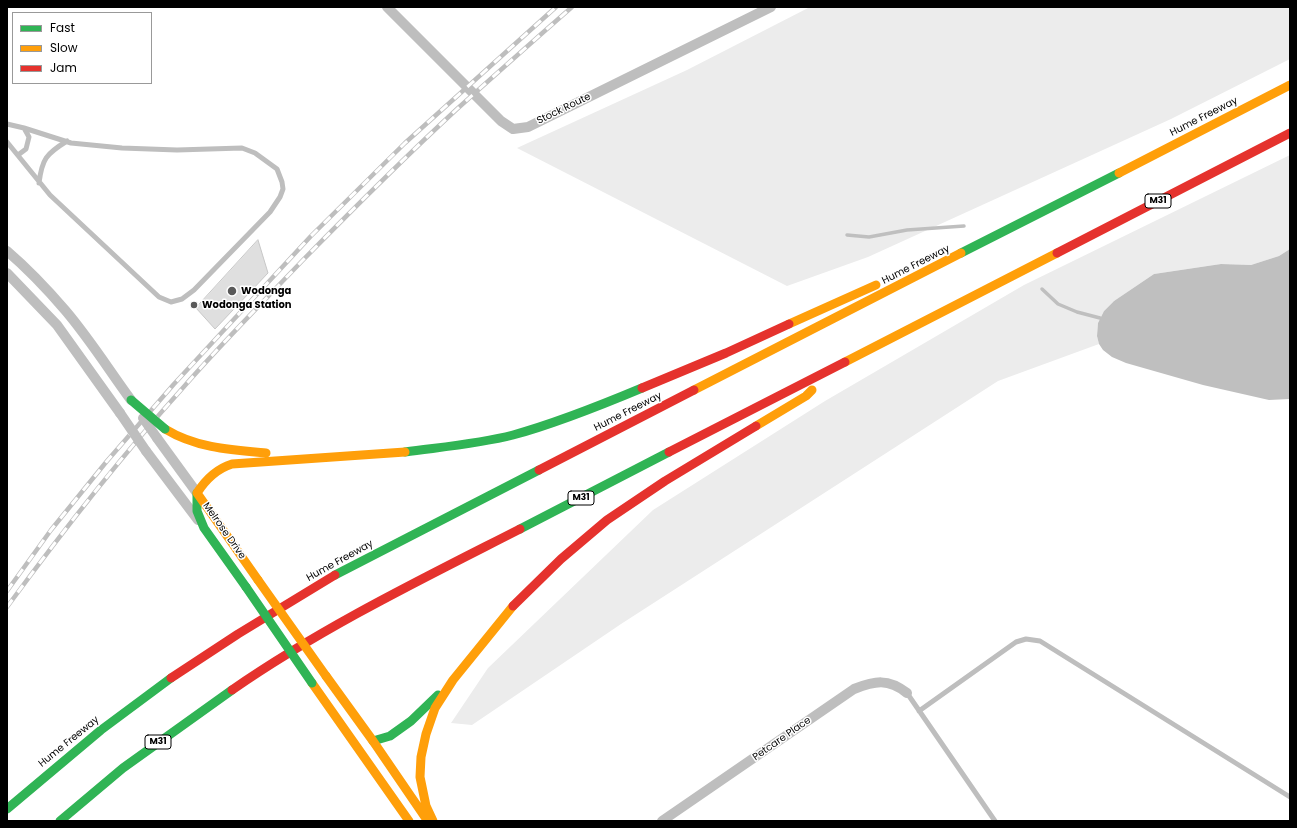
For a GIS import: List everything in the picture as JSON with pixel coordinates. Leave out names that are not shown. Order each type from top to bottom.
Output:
[{"type":"main road","name":"Hume Freeway","points":[[7,809],[132,706],[198,660],[272,612],[347,568],[1290,85]]},
{"type":"main road","name":"M31","points":[[60,821],[123,768],[205,708],[262,669],[316,637],[409,586],[834,369],[1290,133]]},
{"type":"main road","points":[[904,272],[1086,190]]},
{"type":"main road","points":[[204,528],[197,511],[197,493],[211,473],[220,467],[227,465],[324,457],[390,454],[452,446],[512,435],[577,416],[726,353],[883,282]]},
{"type":"main road","points":[[344,728],[359,738],[373,741],[390,736],[411,721],[453,680],[512,608],[561,560],[607,520],[665,481],[806,396],[834,369]]},
{"type":"main road","points":[[131,400],[165,430],[187,441],[214,447],[324,457]]},
{"type":"main road","name":"Melrose Drive","points":[[197,493],[428,821]]},
{"type":"main road","name":"Melrose Drive","points":[[204,528],[409,821]]},
{"type":"main road","points":[[434,821],[426,806],[420,777],[421,757],[426,734],[435,708],[453,680]]},
{"type":"street","name":"Stock Route","points":[[387,7],[501,121],[513,128],[528,127],[771,7]]},
{"type":"street","name":"Melrose Drive","points":[[7,251],[32,273],[65,309],[197,493]]},
{"type":"street","name":"Melrose Drive","points":[[7,273],[57,325],[146,451],[204,528]]},
{"type":"street","name":"Petcare Place","points":[[662,821],[854,689],[871,682],[887,682],[899,687],[907,693]]},
{"type":"lane","points":[[7,124],[67,141],[122,148],[177,150],[242,148],[256,153],[277,169],[283,189],[280,197],[270,212],[194,290],[182,300],[171,302],[159,297],[50,195],[7,142]]},
{"type":"lane","points":[[18,155],[26,149],[29,138],[24,128]]},
{"type":"lane","points":[[39,183],[41,167],[47,156],[67,141]]},
{"type":"lane","points":[[919,711],[1016,642],[1026,639],[1040,641],[1290,797]]},
{"type":"lane","points":[[907,693],[995,821]]},
{"type":"shaded area","points":[[810,7],[1290,7],[1290,59],[1171,119],[868,257],[787,286],[517,148],[687,70]]},
{"type":"shaded area","points":[[1290,155],[1290,249],[1279,256],[1251,265],[1221,264],[1154,274],[1114,301],[1104,311],[1098,323],[1097,336],[1099,344],[998,381],[621,624],[472,725],[451,723],[488,668],[653,510],[825,401],[1024,285]]},
{"type":"shaded area","points":[[1290,249],[1290,399],[1269,400],[1203,385],[1126,363],[1112,357],[1103,350],[1099,344],[1097,336],[1098,323],[1104,311],[1114,301],[1154,274],[1221,264],[1251,265],[1279,256]]},
{"type":"building","name":"Wodonga","points":[[258,240],[268,273],[215,329],[196,308]]},
{"type":"waterway","points":[[847,235],[869,237],[907,230],[964,226]]},
{"type":"waterway","points":[[1042,289],[1058,304],[1077,312],[1100,318]]},
{"type":"railway","points":[[7,591],[51,530],[107,461],[174,384],[311,236],[405,143],[556,7]]},
{"type":"railway","points":[[7,607],[113,469],[226,340],[322,241],[418,146],[457,109],[572,7]]},
{"type":"traffic: fast","points":[[961,253],[1119,173]]},
{"type":"traffic: fast","points":[[405,452],[473,443],[513,435],[562,420],[642,388]]},
{"type":"traffic: fast","points":[[131,400],[165,429]]},
{"type":"traffic: fast","points":[[520,529],[669,452]]},
{"type":"traffic: fast","points":[[335,575],[539,470]]},
{"type":"traffic: fast","points":[[197,493],[197,511],[204,528],[246,587]]},
{"type":"traffic: fast","points":[[246,587],[312,683]]},
{"type":"traffic: fast","points":[[7,809],[101,730],[171,678]]},
{"type":"traffic: fast","points":[[60,821],[123,768],[232,690]]},
{"type":"traffic: fast","points":[[373,741],[390,736],[411,721],[438,695]]},
{"type":"traffic: slow","points":[[1119,173],[1290,85]]},
{"type":"traffic: slow","points":[[694,390],[961,253]]},
{"type":"traffic: slow","points":[[845,362],[1057,253]]},
{"type":"traffic: slow","points":[[789,324],[876,285]]},
{"type":"traffic: slow","points":[[756,426],[806,396],[812,390]]},
{"type":"traffic: slow","points":[[165,429],[201,444],[227,449],[266,453]]},
{"type":"traffic: slow","points":[[197,493],[212,475],[232,464],[405,452]]},
{"type":"traffic: slow","points":[[197,493],[258,580]]},
{"type":"traffic: slow","points":[[258,580],[326,676]]},
{"type":"traffic: slow","points":[[433,821],[426,806],[420,777],[421,757],[426,734],[435,708],[453,680],[513,606]]},
{"type":"traffic: slow","points":[[326,676],[427,820]]},
{"type":"traffic: slow","points":[[312,683],[409,821]]},
{"type":"traffic: jam","points":[[1057,253],[1290,133]]},
{"type":"traffic: jam","points":[[642,388],[726,353],[789,324]]},
{"type":"traffic: jam","points":[[669,452],[845,362]]},
{"type":"traffic: jam","points":[[539,470],[694,390]]},
{"type":"traffic: jam","points":[[513,606],[561,559],[607,520],[665,481],[756,426]]},
{"type":"traffic: jam","points":[[232,690],[266,667],[337,625],[410,585],[520,529]]},
{"type":"traffic: jam","points":[[171,678],[238,634],[335,575]]},
{"type":"place","name":"Wodonga","points":[[232,291]]},
{"type":"place","name":"Wodonga Station","points":[[194,305]]}]
